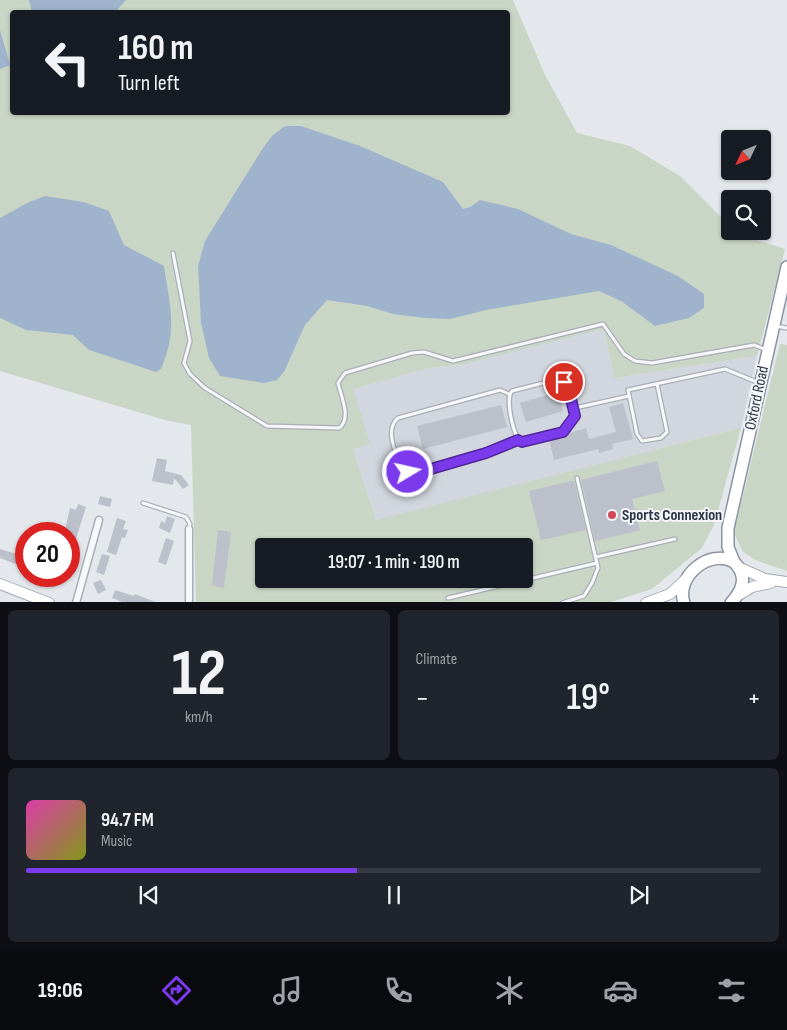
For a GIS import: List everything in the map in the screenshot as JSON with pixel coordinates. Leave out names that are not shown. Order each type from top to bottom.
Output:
[{"type":"highway","name":"Oxford Road","points":[[734,599],[743,580],[728,547],[728,528],[787,267]]},
{"type":"highway","name":"Oxford Road","points":[[687,578],[717,548],[728,528]]},
{"type":"highway","points":[[705,561],[722,557],[736,565]]},
{"type":"highway","points":[[684,602],[683,589],[687,578]]},
{"type":"main road","points":[[736,565],[757,577],[782,582]]},
{"type":"main road","points":[[651,601],[670,594],[687,578]]},
{"type":"main road","points":[[734,599],[752,587],[782,582]]},
{"type":"main road","points":[[0,584],[49,602]]},
{"type":"main road","points":[[651,601],[672,602]]},
{"type":"street","points":[[76,602],[99,520]]},
{"type":"street","points":[[189,529],[189,602]]},
{"type":"lane","points":[[173,253],[190,342],[184,363],[190,374],[206,388],[267,426],[339,428],[343,425],[346,415],[338,383],[344,373],[412,353],[424,352],[453,361],[603,324],[624,354],[634,361],[652,363],[754,345],[767,351]]},
{"type":"lane","points":[[773,326],[787,328]]},
{"type":"lane","points":[[656,384],[667,432],[664,437],[645,441],[640,440],[628,390],[656,384],[725,370],[738,373],[760,383]]},
{"type":"lane","points":[[558,379],[568,386],[575,416],[563,432],[522,442],[518,440],[486,453],[417,473],[408,472],[400,467],[392,440],[392,423],[398,418],[500,390],[509,394],[512,391],[558,379]]},
{"type":"lane","points":[[509,394],[518,440]]},
{"type":"lane","points":[[574,408],[629,396]]},
{"type":"lane","points":[[562,602],[584,596],[598,568],[577,478]]},
{"type":"lane","points":[[143,503],[186,517],[190,524],[189,529]]},
{"type":"lane","points":[[596,557],[675,539]]},
{"type":"lane","points":[[448,598],[597,563]]},
{"type":"shaded area","points":[[604,328],[614,378],[757,356],[741,428],[376,521],[353,449],[369,443],[352,389],[429,368],[464,364]]},
{"type":"green space","points":[[0,0],[513,0],[545,75],[577,133],[630,146],[680,176],[721,217],[721,240],[758,240],[785,249],[757,356],[614,378],[604,329],[464,364],[429,368],[353,389],[370,444],[353,449],[376,520],[741,428],[714,525],[702,548],[652,589],[611,602],[196,602],[191,425],[165,420],[0,371]]},
{"type":"green space","points":[[780,344],[787,345],[787,571],[755,560],[742,551],[734,532]]},
{"type":"water","points":[[29,0],[126,0],[117,10],[32,10]]},
{"type":"water","points":[[0,30],[10,65],[0,69]]},
{"type":"water","points":[[285,126],[301,126],[360,146],[443,182],[463,209],[470,207],[480,200],[518,209],[571,234],[611,245],[678,276],[704,294],[704,308],[689,318],[655,326],[621,301],[599,291],[486,310],[450,319],[393,314],[367,306],[327,300],[305,325],[284,372],[277,380],[264,383],[220,376],[209,358],[201,323],[198,266],[205,241],[261,151],[272,136]]},
{"type":"water","points":[[45,196],[84,202],[109,211],[124,245],[164,266],[170,306],[171,330],[161,369],[156,372],[89,350],[73,335],[26,330],[0,318],[0,218],[29,202]]},
{"type":"building","points":[[558,392],[563,411],[526,422],[520,403]]},
{"type":"building","points":[[623,403],[633,439],[612,444],[613,449],[599,453],[598,449],[554,460],[549,439],[586,428],[589,439],[616,432],[609,407]]},
{"type":"building","points":[[501,405],[507,427],[423,449],[417,426]]},
{"type":"building","points":[[157,458],[167,460],[165,471],[181,475],[189,485],[183,489],[174,478],[173,485],[152,481]]},
{"type":"building","name":"Sports Connexion","points":[[657,461],[665,491],[632,499],[640,530],[595,541],[581,480]]},
{"type":"building","name":"Sports Connexion","points":[[574,481],[586,530],[541,540],[529,491]]},
{"type":"building","points":[[100,496],[112,499],[110,507],[98,504]]},
{"type":"building","points":[[78,504],[86,507],[80,526],[80,522],[67,522],[70,508],[76,510]]},
{"type":"building","points":[[167,516],[175,519],[170,533],[159,528],[161,521],[165,523]]},
{"type":"building","points":[[117,518],[126,521],[123,529],[128,530],[125,538],[122,537],[116,555],[107,552]]},
{"type":"building","points":[[218,530],[231,532],[224,588],[212,585]]},
{"type":"building","points":[[166,538],[174,541],[166,565],[158,562]]},
{"type":"building","points":[[0,549],[15,554],[15,564],[0,558]]},
{"type":"building","points":[[102,554],[110,556],[104,575],[96,572]]},
{"type":"building","points":[[101,580],[106,590],[98,594],[93,583]]},
{"type":"building","points":[[115,590],[134,596],[135,594],[155,602],[122,602],[112,598]]},
{"type":"place","name":"Sports Connexion","points":[[612,515]]},
{"type":"route","points":[[408,472],[417,473],[486,453],[518,440],[522,442],[563,432],[575,416],[568,386],[564,382]]}]
